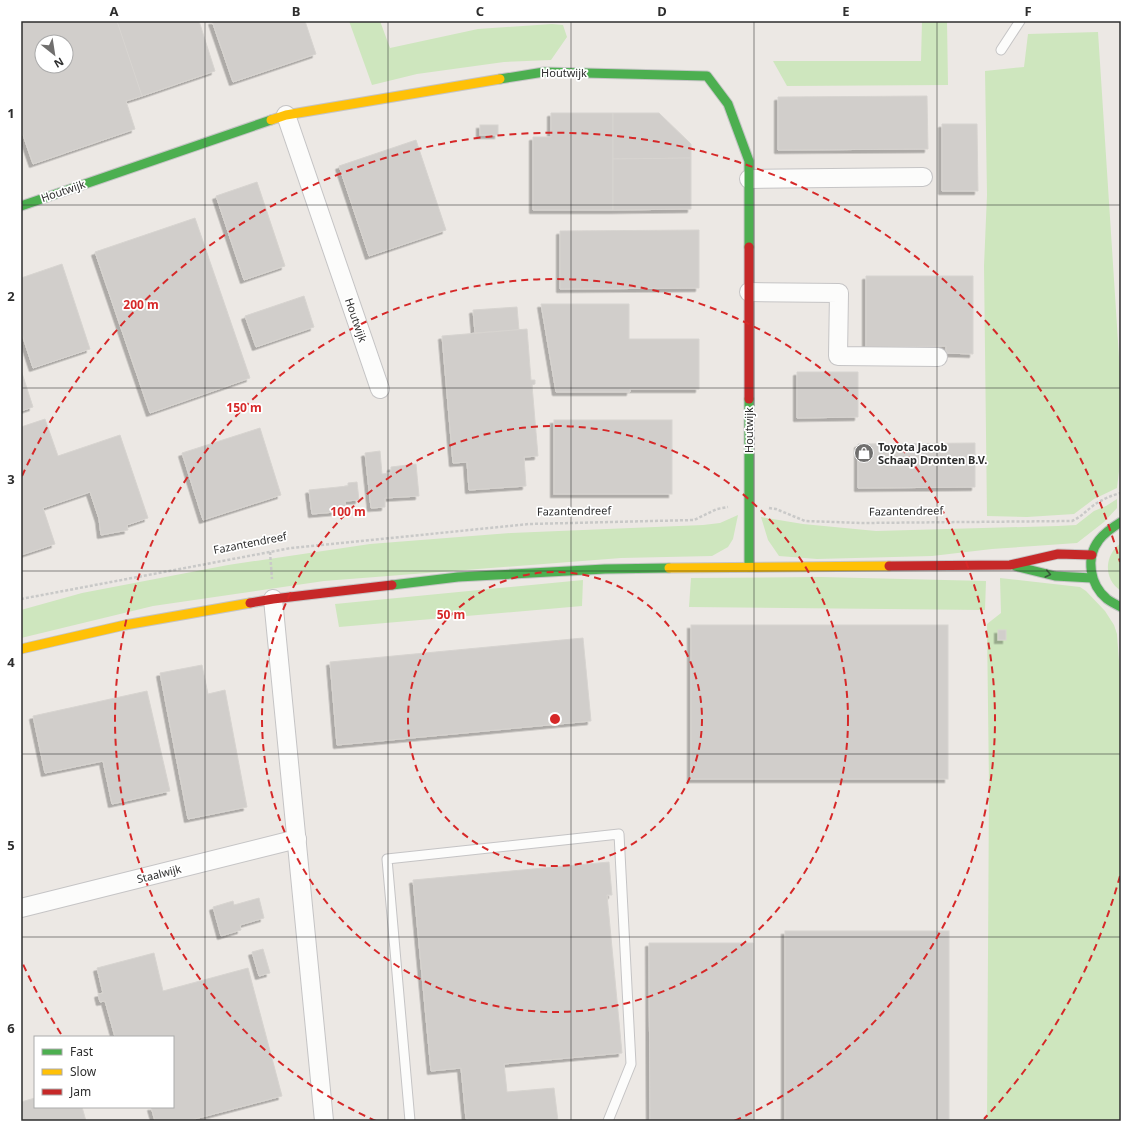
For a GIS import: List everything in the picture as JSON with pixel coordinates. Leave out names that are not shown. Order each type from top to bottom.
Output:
[{"type":"street","name":"Houtwijk","points":[[21,206],[286,116],[544,72],[707,76],[728,104],[749,161],[749,567]]},
{"type":"street","name":"Houtwijk","points":[[286,116],[380,389]]},
{"type":"street","points":[[749,179],[923,177]]},
{"type":"street","points":[[749,292],[840,293],[838,356],[938,357]]},
{"type":"street","points":[[1121,522],[1106,530],[1100,537],[1095,545],[1090,562],[1092,578],[1100,592],[1121,609]]},
{"type":"street","points":[[21,649],[125,625],[273,599],[458,577],[605,569],[1010,565],[1058,554],[1092,555]]},
{"type":"street","points":[[1010,565],[1054,576],[1092,578]]},
{"type":"street","points":[[273,599],[298,839],[324,1121]]},
{"type":"street","name":"Staalwijk","points":[[21,908],[298,839]]},
{"type":"lane","points":[[1001,50],[1020,21]]},
{"type":"lane","points":[[410,1121],[387,859],[620,834],[631,1064],[608,1121]]},
{"type":"path","name":"Fazantendreef","points":[[21,599],[291,548],[529,524],[694,520],[717,509],[732,506],[776,509],[805,520],[855,523],[1072,521],[1080,517],[1094,504],[1114,494],[1121,493]]},
{"type":"path","points":[[270,552],[273,599]]},
{"type":"green space","points":[[349,21],[380,21],[390,48],[478,29],[552,24],[563,25],[567,37],[551,60],[504,62],[417,74],[372,85]]},
{"type":"green space","points":[[922,21],[947,21],[948,85],[787,86],[773,61],[921,61]]},
{"type":"green space","points":[[1098,32],[1121,388],[1121,454],[1117,488],[1094,499],[1074,514],[1027,517],[987,516],[984,266],[987,195],[985,71],[1024,67],[1028,34]]},
{"type":"green space","points":[[1117,499],[1117,508],[1104,522],[1077,543],[992,549],[932,556],[817,559],[779,556],[768,540],[761,517],[803,524],[876,531],[1058,526],[1076,525],[1094,511]]},
{"type":"green space","points":[[738,515],[733,539],[728,547],[712,556],[621,558],[324,581],[153,606],[21,638],[21,610],[82,593],[228,565],[370,544],[511,533],[703,525],[720,523]]},
{"type":"green space","points":[[1121,543],[1121,591],[1111,580],[1108,567],[1111,554]]},
{"type":"green space","points":[[821,577],[986,581],[985,610],[689,607],[691,578]]},
{"type":"green space","points":[[1000,578],[1080,587],[1086,591],[1105,611],[1114,625],[1117,634],[1121,688],[1121,1121],[987,1121],[989,786],[987,624],[1001,613]]},
{"type":"green space","points":[[583,580],[582,606],[339,627],[335,604]]},
{"type":"building","points":[[21,21],[117,21],[142,96],[126,101],[135,129],[33,164],[21,129]]},
{"type":"building","points":[[117,21],[199,21],[215,71],[142,96]]},
{"type":"building","points":[[212,21],[305,21],[316,54],[233,82]]},
{"type":"building","points":[[927,96],[928,149],[778,150],[778,97]]},
{"type":"building","points":[[551,113],[613,113],[613,210],[533,210],[533,137],[551,137]]},
{"type":"building","points":[[613,113],[659,113],[691,144],[691,158],[613,159]]},
{"type":"building","points":[[942,124],[977,124],[978,191],[942,191]]},
{"type":"building","points":[[480,125],[498,125],[498,135],[480,135]]},
{"type":"building","points":[[416,140],[446,230],[369,256],[339,166]]},
{"type":"building","points":[[691,158],[691,209],[613,210],[613,159]]},
{"type":"building","points":[[257,182],[285,266],[244,280],[216,196]]},
{"type":"building","points":[[195,218],[250,378],[150,413],[95,252]]},
{"type":"building","points":[[699,230],[699,288],[560,289],[560,231]]},
{"type":"building","points":[[62,264],[90,349],[33,368],[21,331],[21,278]]},
{"type":"building","points":[[866,276],[973,276],[973,354],[946,353],[946,346],[866,347]]},
{"type":"building","points":[[304,296],[314,327],[256,347],[245,316]]},
{"type":"building","points":[[541,304],[629,304],[629,339],[699,339],[699,389],[630,389],[630,392],[556,392]]},
{"type":"building","points":[[517,307],[519,330],[475,333],[473,310]]},
{"type":"building","points":[[527,329],[531,380],[535,380],[535,384],[532,385],[538,456],[524,457],[526,486],[469,490],[467,462],[453,463],[442,336]]},
{"type":"building","points":[[21,370],[33,407],[21,411]]},
{"type":"building","points":[[797,372],[858,372],[858,417],[797,418]]},
{"type":"building","points":[[45,419],[58,456],[120,435],[148,518],[127,525],[128,530],[101,535],[99,519],[90,492],[43,508],[55,544],[21,555],[21,427]]},
{"type":"building","points":[[554,420],[672,420],[672,494],[554,494]]},
{"type":"building","points":[[260,428],[281,495],[203,520],[182,453]]},
{"type":"building","points":[[975,443],[975,487],[858,488],[858,444]]},
{"type":"building","points":[[380,451],[382,474],[391,473],[391,467],[416,464],[419,496],[385,498],[385,507],[371,508],[365,453]]},
{"type":"building","points":[[357,482],[359,500],[345,501],[346,511],[312,514],[309,490],[348,486],[348,483]]},
{"type":"building","points":[[691,625],[948,625],[948,779],[691,779]]},
{"type":"building","points":[[998,630],[1006,630],[1006,640],[998,640]]},
{"type":"building","points":[[583,638],[591,721],[337,745],[330,662]]},
{"type":"building","points":[[202,665],[208,694],[225,690],[247,807],[188,819],[160,673]]},
{"type":"building","points":[[147,691],[170,791],[112,804],[103,761],[45,773],[33,716]]},
{"type":"building","points":[[609,862],[612,895],[607,895],[622,1053],[504,1064],[507,1092],[554,1088],[558,1121],[468,1121],[468,1119],[466,1119],[461,1068],[431,1071],[413,880]]},
{"type":"building","points":[[259,898],[264,918],[240,925],[241,930],[221,936],[213,907],[233,901],[234,905]]},
{"type":"building","points":[[785,931],[949,931],[949,1121],[785,1121]]},
{"type":"building","points":[[649,943],[753,943],[753,1121],[650,1121]]},
{"type":"building","points":[[263,949],[270,973],[259,976],[252,952]]},
{"type":"building","points":[[154,953],[163,991],[248,968],[282,1096],[187,1121],[155,1121],[151,1108],[174,1108],[174,1036],[115,1036],[105,1001],[100,1002],[98,994],[103,993],[97,968]]},
{"type":"building","points":[[34,1098],[34,1108],[82,1108],[86,1121],[23,1121],[21,1114],[21,1102]]},
{"type":"traffic: fast","points":[[500,79],[544,72],[707,76],[728,104],[749,161],[749,247]]},
{"type":"traffic: fast","points":[[21,206],[271,120]]},
{"type":"traffic: fast","points":[[749,399],[749,567]]},
{"type":"traffic: fast","points":[[1121,522],[1106,532],[1099,540],[1092,555],[1091,563],[1093,579],[1101,593],[1121,607]]},
{"type":"traffic: fast","points":[[1015,566],[1055,576],[1092,578]]},
{"type":"traffic: fast","points":[[392,585],[458,577],[605,569],[669,568]]},
{"type":"traffic: slow","points":[[271,120],[286,115],[500,79]]},
{"type":"traffic: slow","points":[[669,568],[889,566]]},
{"type":"traffic: slow","points":[[21,649],[125,625],[250,603]]},
{"type":"traffic: jam","points":[[749,247],[749,399]]},
{"type":"traffic: jam","points":[[889,566],[1010,565],[1058,554],[1092,555]]},
{"type":"traffic: jam","points":[[250,603],[392,585]]},
{"type":"place","name":"Toyota Jacob Schaap Dronten B.V.","points":[[864,453]]}]
